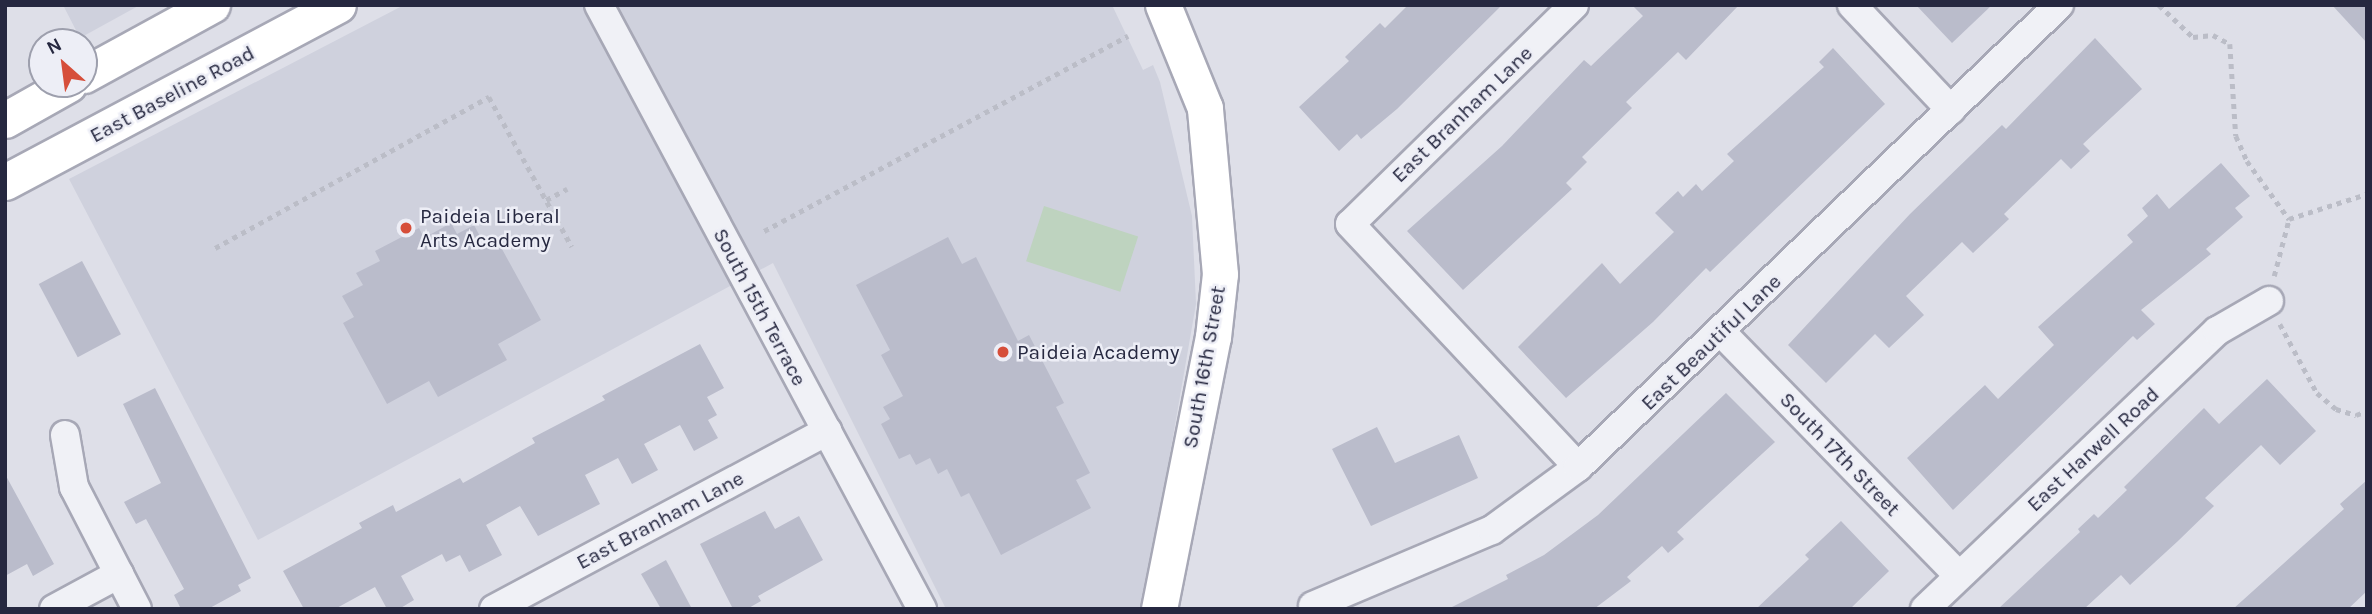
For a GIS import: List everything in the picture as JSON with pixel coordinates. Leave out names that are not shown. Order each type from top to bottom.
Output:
[{"type":"main road","points":[[98,67],[212,5]]},
{"type":"main road","name":"East Baseline Road","points":[[5,182],[338,5]]},
{"type":"main road","name":"South 16th Street","points":[[1159,609],[1213,337],[1220,274],[1205,108],[1163,5]]},
{"type":"main road","points":[[5,120],[44,98]]},
{"type":"street","name":"South 15th Terrace","points":[[599,5],[922,609]]},
{"type":"street","name":"East Branham Lane","points":[[1574,5],[1350,224],[1578,467]]},
{"type":"street","points":[[1852,5],[1951,110]]},
{"type":"street","name":"East Beautiful Lane","points":[[1312,606],[1492,530],[1578,467],[1722,333],[2059,5]]},
{"type":"street","name":"East Harwell Road","points":[[1925,609],[2217,331],[2269,301]]},
{"type":"street","name":"South 17th Street","points":[[1722,333],[1959,576]]},
{"type":"street","name":"East Branham Lane","points":[[494,609],[827,432]]},
{"type":"street","points":[[65,435],[74,488],[137,609]]},
{"type":"street","points":[[54,609],[119,574]]},
{"type":"path","points":[[2159,5],[2193,37],[2213,35],[2230,44],[2235,136],[2247,161],[2290,219]]},
{"type":"path","points":[[764,231],[1128,36]]},
{"type":"path","points":[[215,248],[489,97],[572,247]]},
{"type":"path","points":[[546,200],[568,189]]},
{"type":"path","points":[[2290,219],[2367,194]]},
{"type":"path","points":[[2290,219],[2269,301],[2317,393],[2336,409],[2356,415],[2367,411]]},
{"type":"shaded area","points":[[63,5],[140,5],[98,28],[75,28]]},
{"type":"shaded area","points":[[404,5],[1112,5],[1143,70],[1153,65],[1160,82],[1192,216],[1196,304],[1143,609],[946,609],[773,263],[258,540],[69,179]]},
{"type":"green space","points":[[1044,206],[1138,237],[1120,292],[1026,261]]},
{"type":"building","points":[[1408,5],[1502,5],[1397,109],[1361,139],[1357,134],[1339,151],[1299,107],[1349,61],[1345,57],[1380,23],[1385,28]]},
{"type":"building","points":[[1632,5],[1739,5],[1686,60],[1678,52],[1626,102],[1632,108],[1582,157],[1587,162],[1566,183],[1572,189],[1463,290],[1407,231],[1502,146],[1584,60],[1591,66],[1643,16]]},
{"type":"building","points":[[1916,5],[1992,5],[1952,43]]},
{"type":"building","points":[[2332,5],[2367,5],[2367,43]]},
{"type":"building","points":[[2095,38],[2142,89],[2083,144],[2090,151],[2071,169],[2061,159],[2004,214],[2009,219],[1973,253],[1962,242],[1906,296],[1924,315],[1889,348],[1875,334],[1826,383],[1788,345],[1910,214],[2002,125],[2006,129]]},
{"type":"building","points":[[1833,48],[1885,104],[1710,272],[1706,268],[1653,322],[1566,398],[1518,347],[1602,263],[1620,284],[1674,232],[1655,213],[1678,191],[1683,197],[1696,184],[1702,191],[1734,161],[1727,154],[1824,67],[1819,62]]},
{"type":"building","points":[[2221,163],[2250,196],[2235,208],[2243,217],[2206,249],[2211,254],[2141,310],[2155,324],[2137,340],[2133,336],[1953,510],[1907,458],[1985,385],[1998,399],[2054,345],[2038,327],[2133,242],[2127,235],[2148,216],[2142,208],[2157,194],[2169,209]]},
{"type":"building","points":[[451,223],[457,234],[474,225],[485,246],[497,240],[541,320],[498,344],[507,360],[438,397],[429,381],[387,404],[343,323],[354,317],[342,296],[363,285],[356,273],[380,261],[375,251],[419,228],[424,238]]},
{"type":"building","points":[[948,237],[962,264],[976,257],[1018,341],[1029,335],[1064,403],[1056,407],[1090,473],[1076,480],[1091,508],[1001,555],[969,493],[961,497],[947,469],[938,474],[930,458],[916,465],[910,454],[899,459],[881,424],[890,419],[883,407],[903,396],[881,355],[890,350],[856,285]]},
{"type":"building","points":[[82,261],[121,334],[78,357],[39,284]]},
{"type":"building","points":[[700,344],[724,388],[707,397],[717,415],[708,420],[718,438],[694,451],[680,425],[644,444],[658,470],[632,484],[618,458],[585,475],[600,504],[538,536],[520,506],[486,525],[502,555],[469,572],[460,555],[446,562],[442,554],[401,576],[414,600],[399,609],[387,609],[375,587],[335,609],[304,609],[283,571],[362,528],[359,523],[393,505],[396,512],[460,478],[463,483],[535,443],[532,438],[605,400],[602,396]]},
{"type":"building","points":[[2267,379],[2316,431],[2280,465],[2261,445],[2205,498],[2214,506],[2178,541],[2130,585],[2121,575],[2084,609],[1998,609],[2080,532],[2078,529],[2094,514],[2098,518],[2127,490],[2124,487],[2204,408],[2219,424]]},
{"type":"building","points":[[155,388],[251,578],[238,585],[241,591],[208,609],[181,609],[174,595],[184,589],[146,519],[136,524],[124,502],[161,483],[123,404]]},
{"type":"building","points":[[1726,393],[1775,442],[1677,532],[1684,539],[1668,553],[1662,546],[1627,577],[1631,581],[1594,609],[1448,609],[1508,579],[1506,575],[1544,555],[1598,515]]},
{"type":"building","points":[[1377,427],[1395,463],[1459,435],[1478,478],[1371,526],[1332,449]]},
{"type":"building","points":[[5,474],[54,564],[33,576],[27,564],[5,576]]},
{"type":"building","points":[[2367,480],[2367,591],[2348,609],[2233,609],[2344,509],[2340,504]]},
{"type":"building","points":[[765,511],[775,529],[799,516],[823,560],[758,596],[761,601],[747,609],[733,609],[700,544]]},
{"type":"building","points":[[1841,521],[1889,571],[1850,609],[1756,609],[1809,559],[1805,555]]},
{"type":"building","points":[[666,560],[692,609],[661,609],[641,574]]},
{"type":"place","name":"Paideia Liberal Arts Academy","points":[[406,228]]},
{"type":"place","name":"Paideia Academy","points":[[1003,352]]}]
